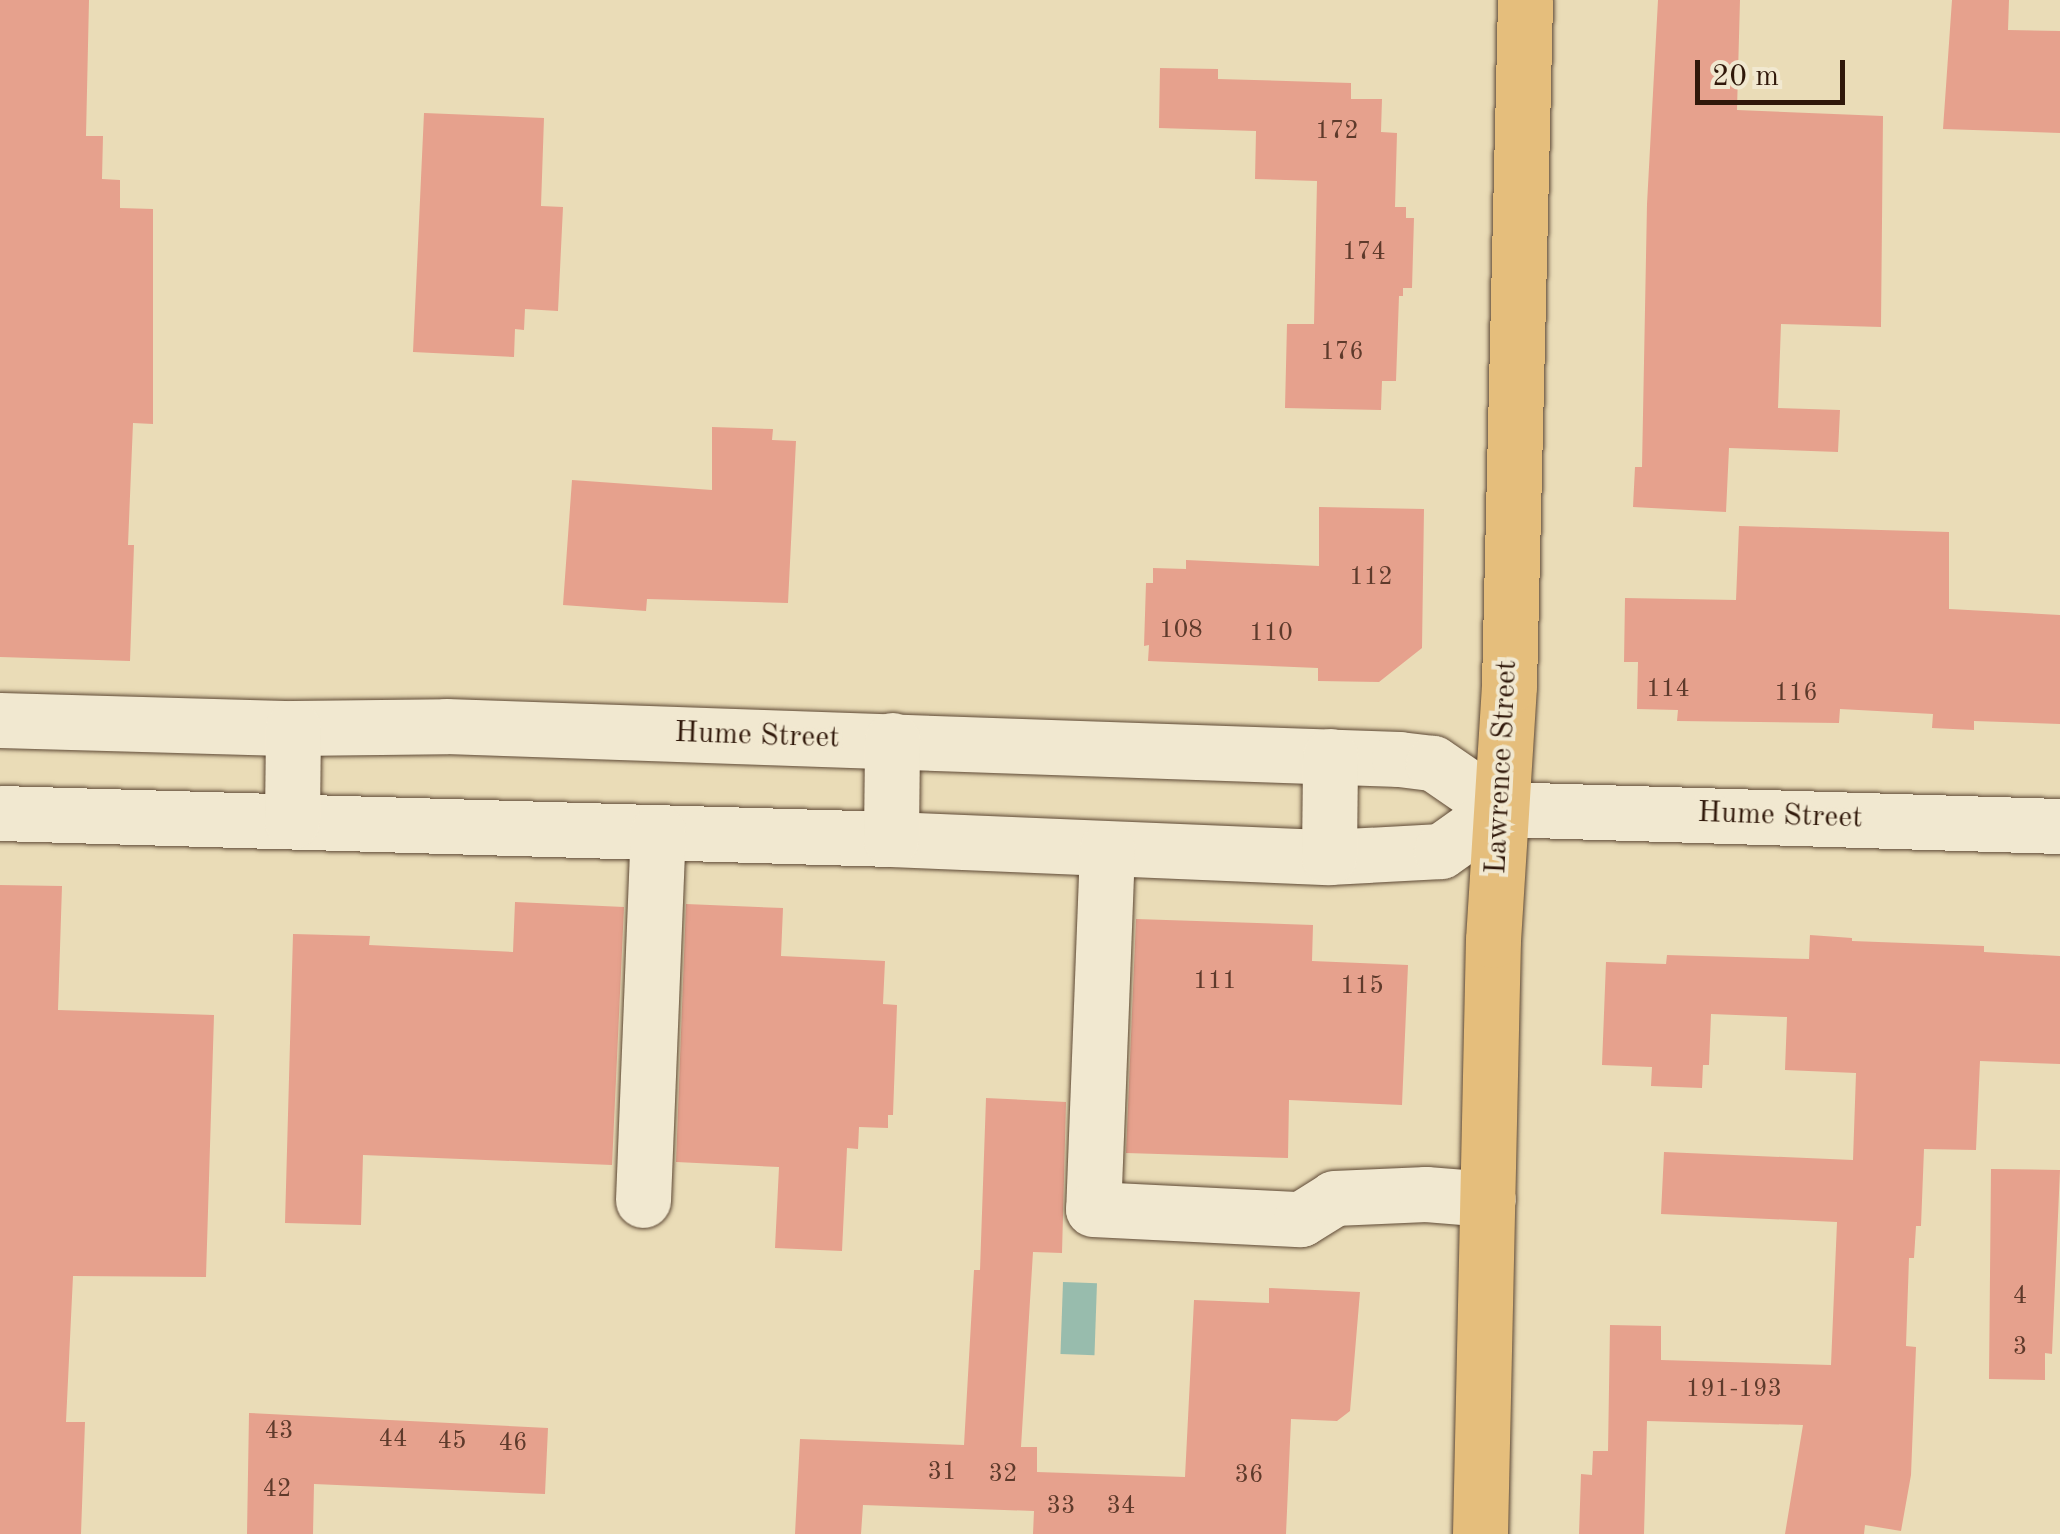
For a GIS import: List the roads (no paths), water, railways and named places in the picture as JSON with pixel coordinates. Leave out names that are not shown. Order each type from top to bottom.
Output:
[{"type":"main road","name":"Lawrence Street","points":[[1480,1534],[1500,810],[1508,686],[1525,0]]},
{"type":"street","name":"Hume Street","points":[[0,720],[293,728],[446,726],[1330,756],[1433,763],[1500,810],[2060,826]]},
{"type":"street","points":[[292,821],[293,728]]},
{"type":"street","points":[[891,840],[892,740]]},
{"type":"street","points":[[1329,858],[1330,756]]},
{"type":"street","points":[[0,814],[658,832],[1329,858],[1440,851],[1500,810]]},
{"type":"street","points":[[643,1200],[658,832]]},
{"type":"street","points":[[1107,849],[1092,1209],[1301,1219],[1334,1198],[1426,1194],[1488,1198]]}]
